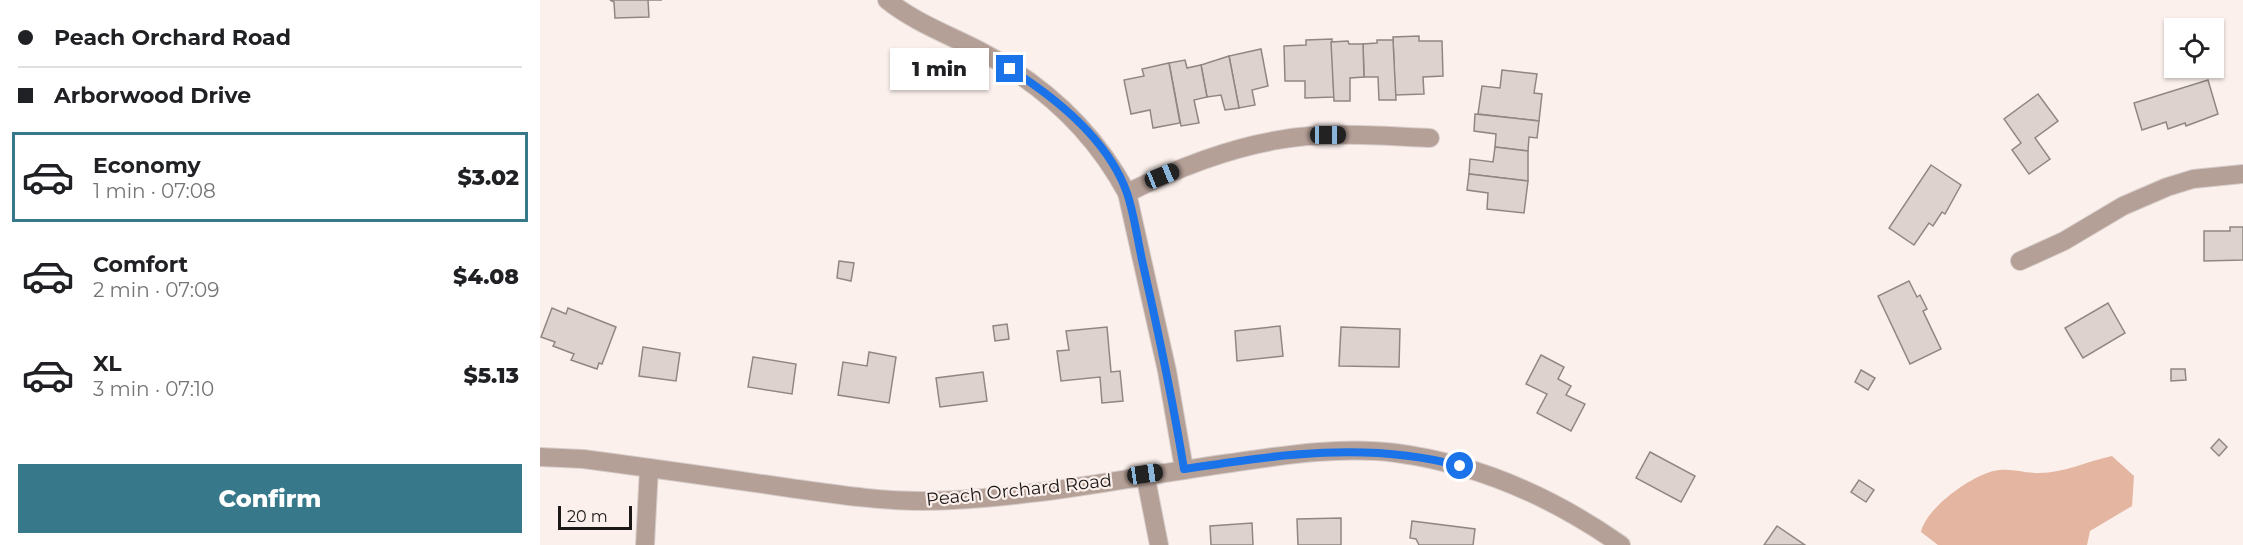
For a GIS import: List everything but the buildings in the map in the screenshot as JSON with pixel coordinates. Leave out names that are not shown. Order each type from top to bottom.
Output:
[{"type":"street","points":[[887,0],[924,23],[982,52],[1053,100],[1092,138],[1127,193],[1167,371],[1184,469]]},
{"type":"street","points":[[1127,193],[1189,165],[1280,139],[1328,135],[1430,138]]},
{"type":"street","points":[[2020,261],[2064,241],[2123,206],[2167,187],[2193,179],[2243,174]]},
{"type":"street","name":"Peach Orchard Road","points":[[540,457],[584,459],[852,496],[921,501],[1004,495],[1145,474],[1344,451],[1394,453],[1422,457],[1474,470],[1536,494],[1622,545]]},
{"type":"street","points":[[645,545],[649,468]]},
{"type":"street","points":[[1145,474],[1159,545]]},
{"type":"shaded area","points":[[2112,456],[2134,476],[2132,506],[2090,531],[2087,545],[1938,545],[1921,532],[1931,513],[1940,504],[1961,487],[1984,474],[2005,470],[2048,472]]},
{"type":"route","points":[[1010,69],[1076,120],[1114,168],[1127,193],[1167,371],[1184,469],[1297,454],[1344,451],[1394,453],[1460,466]]}]
